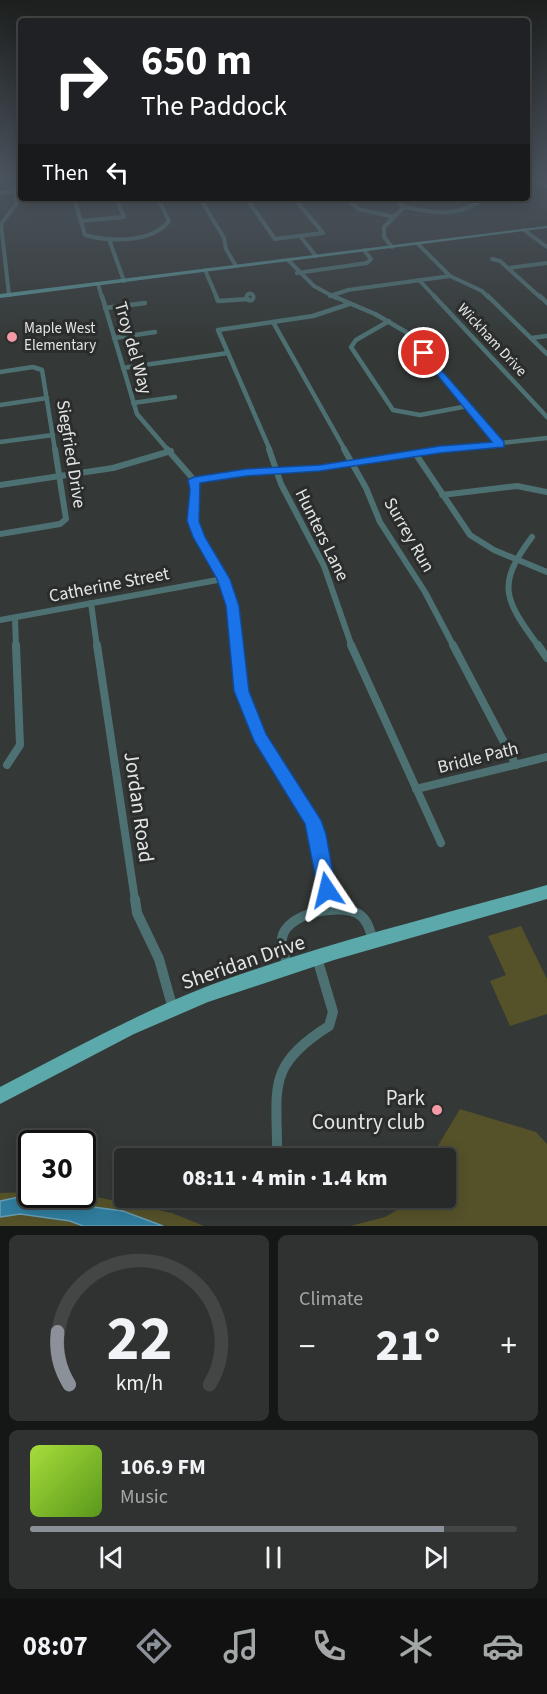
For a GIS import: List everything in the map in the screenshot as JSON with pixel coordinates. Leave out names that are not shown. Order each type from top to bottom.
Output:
[{"type":"main road","points":[[0,296],[473,236]]},
{"type":"main road","name":"Sheridan Drive","points":[[0,1096],[173,1009],[288,966],[547,892]]},
{"type":"street","points":[[2,236],[9,295]]},
{"type":"street","points":[[89,236],[109,239],[135,236]]},
{"type":"street","points":[[223,236],[226,249],[236,266]]},
{"type":"street","points":[[273,236],[275,239],[298,236]]},
{"type":"street","points":[[300,236],[316,256]]},
{"type":"street","points":[[384,236],[392,247]]},
{"type":"street","points":[[532,236],[547,248]]},
{"type":"street","points":[[109,239],[124,281]]},
{"type":"street","points":[[418,243],[450,276],[479,288],[547,354]]},
{"type":"street","points":[[297,273],[367,263],[371,259],[364,250]]},
{"type":"street","points":[[492,259],[500,261],[544,297],[547,303]]},
{"type":"street","points":[[288,260],[297,273],[312,287],[389,321],[410,335],[500,445]]},
{"type":"street","points":[[508,268],[547,263]]},
{"type":"street","points":[[205,270],[218,301],[248,299]]},
{"type":"street","points":[[330,296],[348,290],[450,276]]},
{"type":"street","name":"Wickham Drive","points":[[419,280],[547,417]]},
{"type":"street","name":"Troy del Way","points":[[98,284],[137,414],[194,480]]},
{"type":"street","points":[[105,308],[145,303]]},
{"type":"street","name":"Hunters Lane","points":[[349,304],[321,315],[218,330],[270,451],[276,471],[324,566],[355,656],[441,843]]},
{"type":"street","points":[[389,321],[355,340],[351,347],[393,410],[414,415],[468,406]]},
{"type":"street","name":"Surrey Run","points":[[273,322],[352,463],[380,522],[425,592],[516,765]]},
{"type":"street","points":[[114,338],[155,332]]},
{"type":"street","points":[[531,338],[547,336]]},
{"type":"street","points":[[123,368],[228,353]]},
{"type":"street","name":"Siegfried Drive","points":[[0,372],[33,367],[42,370],[65,522],[0,534]]},
{"type":"street","points":[[133,404],[175,397]]},
{"type":"street","points":[[0,405],[47,398]]},
{"type":"street","points":[[0,442],[53,435]]},
{"type":"street","points":[[330,909],[317,834],[312,820],[259,736],[242,691],[235,617],[223,579],[195,529],[192,514],[196,489],[194,480],[547,438]]},
{"type":"street","points":[[0,485],[113,468],[171,452]]},
{"type":"street","points":[[415,453],[470,535],[547,572]]},
{"type":"street","points":[[442,495],[518,486],[547,492]]},
{"type":"street","points":[[532,537],[516,559],[508,578],[510,598],[547,658]]},
{"type":"street","name":"Catherine Street","points":[[0,620],[223,579]]},
{"type":"street","name":"Jordan Road","points":[[91,603],[137,913],[159,959],[173,1009]]},
{"type":"street","points":[[7,765],[20,745],[15,618]]},
{"type":"street","name":"Bridle Path","points":[[416,789],[547,757]]},
{"type":"street","points":[[288,966],[282,935],[298,921],[330,909],[348,911],[363,917],[374,942]]},
{"type":"street","points":[[277,1148],[275,1095],[284,1065],[300,1044],[329,1026],[333,1012],[317,958]]},
{"type":"shaded area","points":[[521,926],[547,979],[547,1014],[510,1026],[490,981],[506,975],[488,936]]},
{"type":"shaded area","name":"Park Country club","points":[[460,1109],[536,1132],[547,1144],[547,1226],[350,1226],[385,1217],[400,1208],[456,1208],[456,1148],[437,1148]]},
{"type":"shaded area","points":[[18,1192],[18,1208],[96,1208],[96,1197],[114,1201],[114,1208],[149,1208],[172,1213],[204,1226],[0,1226],[0,1193]]},
{"type":"water","points":[[18,1197],[18,1208],[96,1207],[123,1211],[163,1226],[83,1226],[70,1221],[20,1214],[0,1217],[0,1201]]},
{"type":"place","name":"Maple West Elementary","points":[[12,337]]},
{"type":"place","name":"Park Country club","points":[[437,1110]]},
{"type":"route","points":[[327,890],[317,834],[312,820],[259,736],[242,691],[237,631],[229,595],[193,521],[196,489],[194,480],[246,472],[320,468],[440,450],[500,445],[424,353]]}]
